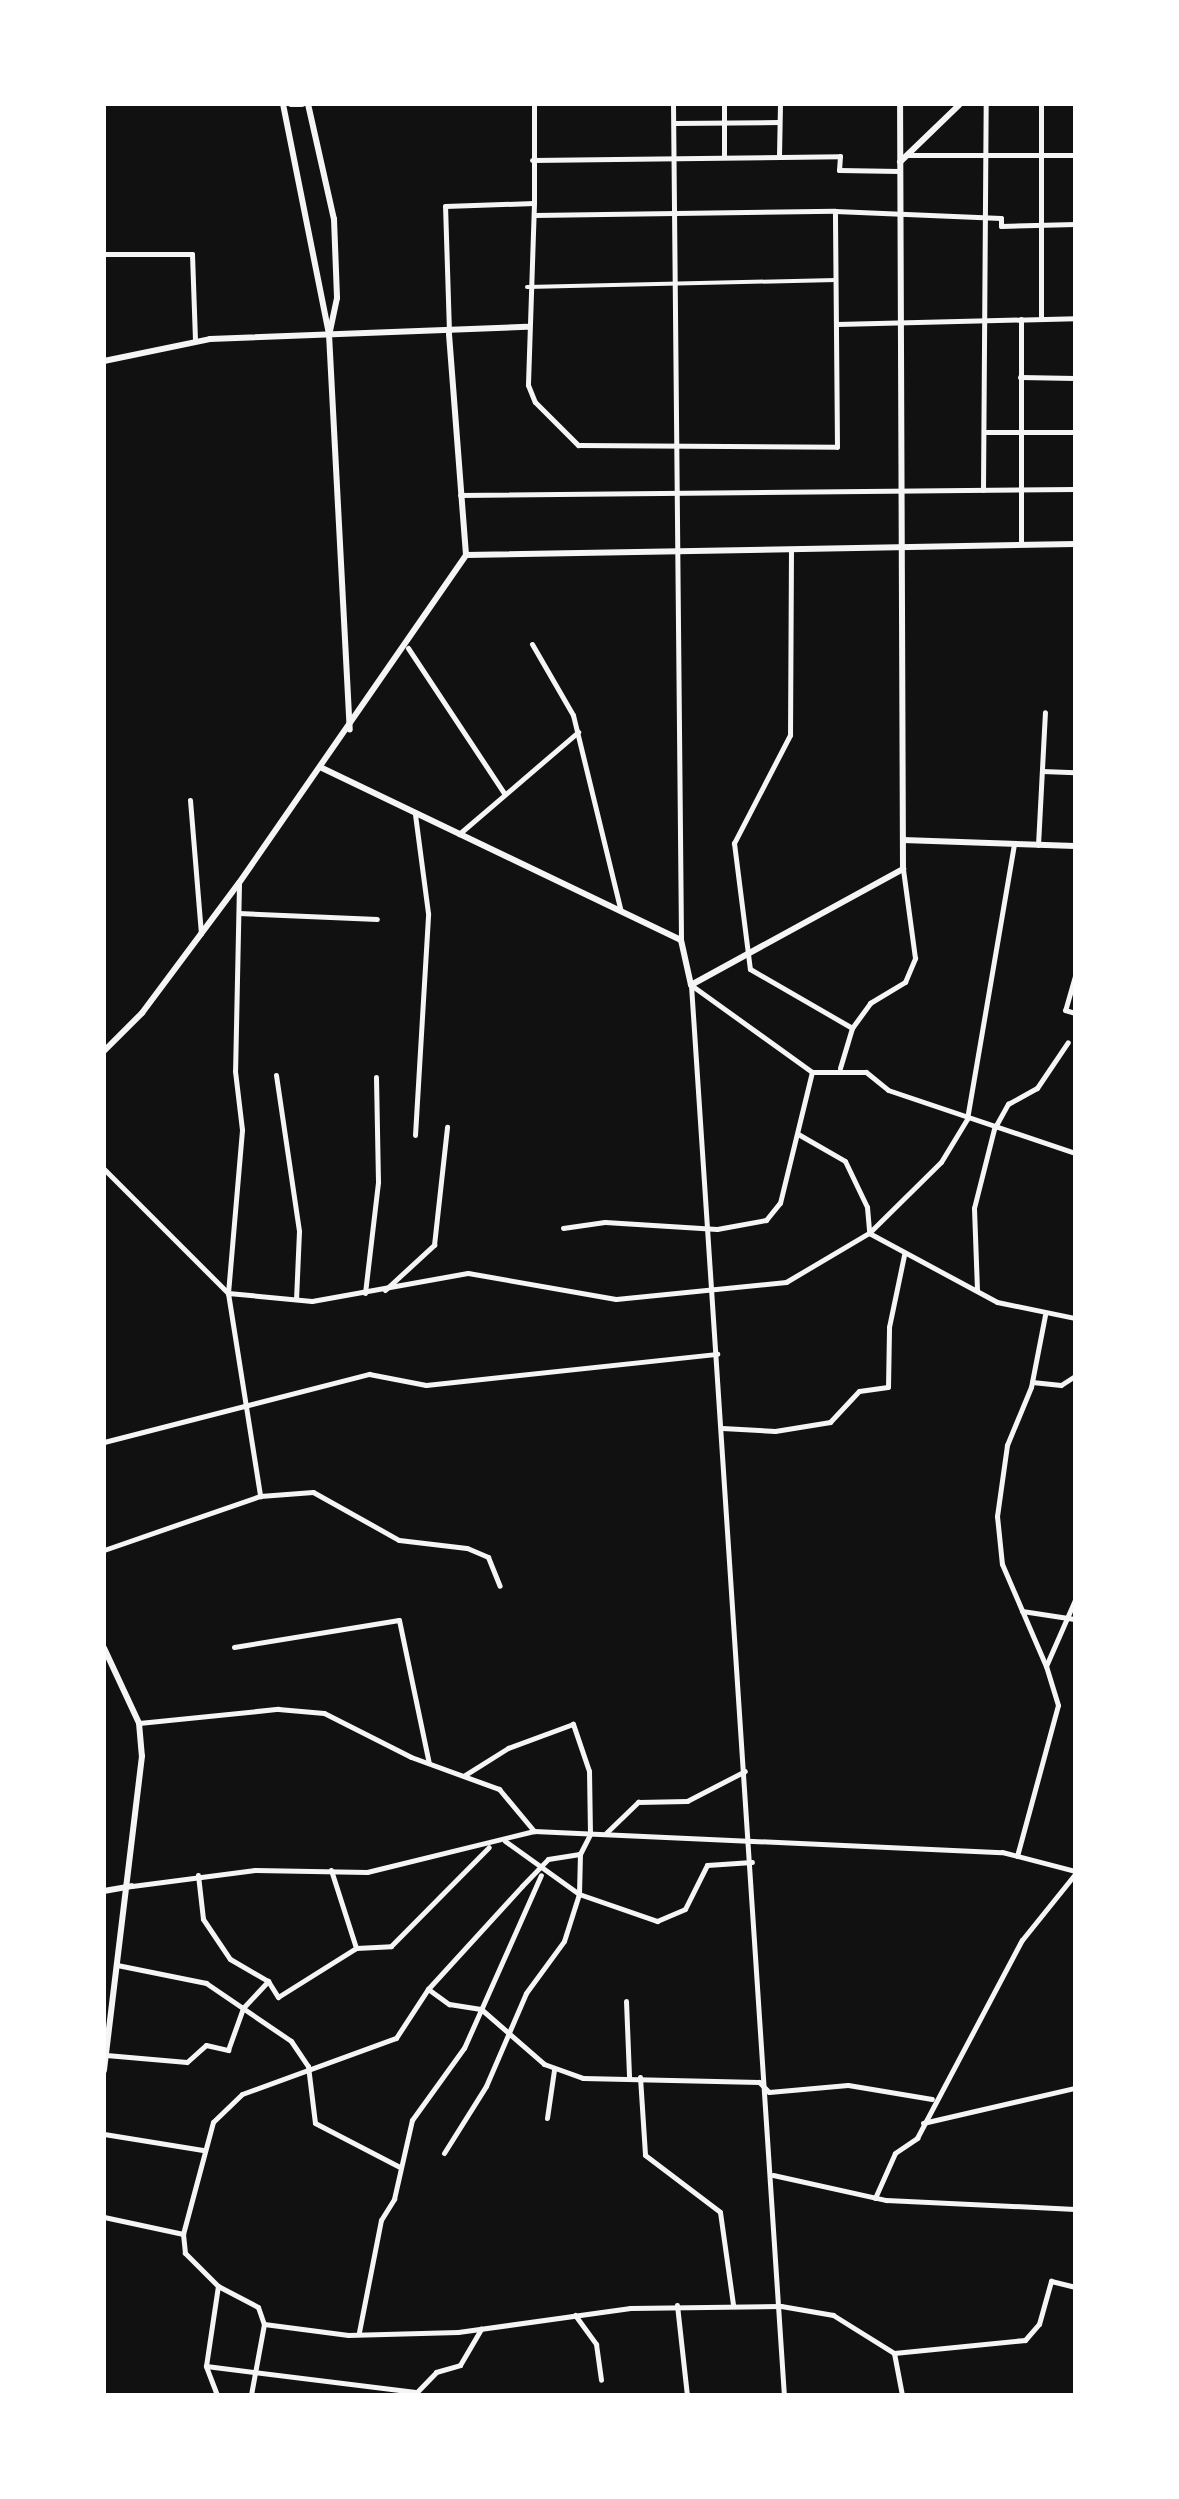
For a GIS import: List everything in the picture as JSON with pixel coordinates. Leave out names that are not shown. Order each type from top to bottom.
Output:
[{"type":"street","points":[[283,104],[329,334],[350,729]]},
{"type":"street","points":[[291,104],[305,104],[334,219],[337,298],[329,334]]},
{"type":"street","points":[[534,104],[534,215],[527,287],[527,327],[535,402],[578,445],[837,447],[835,211]]},
{"type":"street","points":[[673,104],[678,284],[681,940],[691,985],[702,1228],[717,1354],[769,2092],[784,2395]]},
{"type":"street","points":[[724,104],[724,157]]},
{"type":"street","points":[[779,156],[780,104]]},
{"type":"street","points":[[691,985],[812,1072],[828,1076],[840,1068],[852,1028],[870,1003],[905,982],[915,958],[903,869],[900,104]]},
{"type":"street","points":[[900,162],[960,104]]},
{"type":"street","points":[[983,490],[986,104]]},
{"type":"street","points":[[1041,104],[1041,317]]},
{"type":"street","points":[[674,123],[779,122]]},
{"type":"street","points":[[907,155],[1075,155]]},
{"type":"street","points":[[532,160],[840,156],[839,170],[899,171]]},
{"type":"street","points":[[104,1051],[201,935],[239,883],[408,648],[466,555],[449,334],[445,206],[534,203]]},
{"type":"street","points":[[534,215],[835,211],[1001,218],[1001,226],[1075,224]]},
{"type":"street","points":[[104,254],[192,254],[195,341]]},
{"type":"street","points":[[527,287],[836,280]]},
{"type":"street","points":[[837,324],[1075,318]]},
{"type":"street","points":[[1021,319],[1021,544]]},
{"type":"street","points":[[104,361],[195,341],[329,334],[449,334],[527,327]]},
{"type":"street","points":[[1020,377],[1075,378]]},
{"type":"street","points":[[984,432],[1075,432]]},
{"type":"street","points":[[459,495],[1075,489]]},
{"type":"street","points":[[466,555],[679,549],[901,551],[1075,544]]},
{"type":"street","points":[[791,549],[790,735],[734,843],[748,954],[750,969],[852,1028]]},
{"type":"street","points":[[532,644],[578,732],[620,908]]},
{"type":"street","points":[[408,648],[504,793]]},
{"type":"street","points":[[1075,659],[1075,701]]},
{"type":"street","points":[[1038,845],[1045,712]]},
{"type":"street","points":[[459,834],[578,732]]},
{"type":"street","points":[[322,768],[620,908],[681,940]]},
{"type":"street","points":[[1042,771],[1075,772]]},
{"type":"street","points":[[190,800],[201,935]]},
{"type":"street","points":[[415,814],[428,913],[415,1135]]},
{"type":"street","points":[[903,840],[1075,846]]},
{"type":"street","points":[[104,1169],[228,1293],[296,1299],[385,1290],[468,1273],[616,1299],[710,1284],[786,1282],[869,1233],[941,1162],[967,1119],[1014,844]]},
{"type":"street","points":[[691,985],[903,869]]},
{"type":"street","points":[[239,883],[235,1071],[242,1130],[228,1293],[260,1496]]},
{"type":"street","points":[[239,913],[377,919]]},
{"type":"street","points":[[1075,976],[1065,1010],[1075,1013]]},
{"type":"street","points":[[977,1290],[974,1208],[994,1129],[1008,1104],[1037,1088],[1068,1042]]},
{"type":"street","points":[[840,1068],[866,1072],[888,1090],[994,1129],[1075,1153]]},
{"type":"street","points":[[563,1228],[605,1222],[702,1228],[766,1220],[780,1203],[812,1072]]},
{"type":"street","points":[[276,1075],[299,1231],[296,1299]]},
{"type":"street","points":[[365,1293],[378,1182],[376,1077]]},
{"type":"street","points":[[385,1290],[434,1245],[447,1127]]},
{"type":"street","points":[[798,1134],[845,1161],[867,1207],[869,1233]]},
{"type":"street","points":[[869,1233],[904,1255],[977,1290],[1045,1315],[1075,1318]]},
{"type":"street","points":[[722,1428],[775,1431],[830,1422],[859,1391],[888,1387],[889,1327],[904,1255]]},
{"type":"street","points":[[1017,1856],[1058,1705],[1046,1666],[1002,1564],[997,1516],[1007,1445],[1032,1382],[1045,1315]]},
{"type":"street","points":[[104,1442],[369,1374],[426,1385],[717,1354]]},
{"type":"street","points":[[1032,1382],[1061,1385],[1075,1376]]},
{"type":"street","points":[[104,1550],[260,1496],[313,1492],[399,1540],[467,1548],[488,1557],[500,1586]]},
{"type":"street","points":[[1075,1502],[1075,1553]]},
{"type":"street","points":[[1046,1666],[1073,1619],[1075,1600]]},
{"type":"street","points":[[1022,1611],[1073,1619]]},
{"type":"street","points":[[234,1647],[399,1620],[430,1764]]},
{"type":"street","points":[[104,1648],[139,1723],[132,1886],[117,1965],[104,2071]]},
{"type":"street","points":[[139,1723],[301,1709],[430,1764],[499,1789],[534,1831]]},
{"type":"street","points":[[444,2153],[509,2034],[526,1993],[564,1941],[579,1894],[580,1854],[590,1834],[589,1771],[573,1724],[508,1748],[465,1775]]},
{"type":"street","points":[[606,1833],[638,1802],[687,1801],[745,1771]]},
{"type":"street","points":[[104,1891],[198,1875],[421,1864],[534,1831],[1017,1856],[1075,1872],[1022,1940],[932,2099],[923,2123],[882,2173],[875,2198]]},
{"type":"street","points":[[505,1841],[543,1872],[579,1894],[657,1921],[685,1909],[707,1865],[752,1862]]},
{"type":"street","points":[[198,1875],[203,1919],[230,1959],[268,1981],[278,1997],[356,1948],[391,1946],[450,1894],[490,1846]]},
{"type":"street","points":[[359,2332],[381,2220],[400,2167],[412,2120],[464,2048],[548,1859],[580,1854]]},
{"type":"street","points":[[331,1870],[356,1948]]},
{"type":"street","points":[[251,2395],[260,2372],[264,2324],[258,2307],[218,2286],[185,2253],[183,2234],[203,2150],[213,2122],[242,2094],[308,2066],[396,2038],[428,1989],[543,1872]]},
{"type":"street","points":[[117,1965],[206,1983],[291,2041],[308,2066],[315,2123],[400,2167]]},
{"type":"street","points":[[106,2055],[187,2062],[206,2045],[228,2050],[243,2008],[268,1981]]},
{"type":"street","points":[[428,1989],[449,2004],[481,2009],[554,2070],[583,2078],[759,2082],[769,2092]]},
{"type":"street","points":[[626,2001],[629,2077]]},
{"type":"street","points":[[547,2118],[554,2070]]},
{"type":"street","points":[[640,2077],[645,2155],[720,2212],[733,2305]]},
{"type":"street","points":[[769,2092],[848,2085],[932,2099]]},
{"type":"street","points":[[923,2123],[1075,2088]]},
{"type":"street","points":[[104,2134],[203,2150]]},
{"type":"street","points":[[773,2175],[875,2198],[1075,2209]]},
{"type":"street","points":[[104,2217],[183,2234]]},
{"type":"street","points":[[264,2324],[359,2332],[481,2327],[677,2305],[781,2306],[833,2315],[894,2353],[1025,2340],[1039,2324],[1051,2281],[1075,2287]]},
{"type":"street","points":[[217,2395],[206,2366],[218,2286]]},
{"type":"street","points":[[677,2305],[687,2395]]},
{"type":"street","points":[[575,2315],[596,2344],[601,2380]]},
{"type":"street","points":[[206,2366],[415,2394],[436,2372],[460,2365],[481,2327]]},
{"type":"street","points":[[894,2353],[902,2395]]}]
